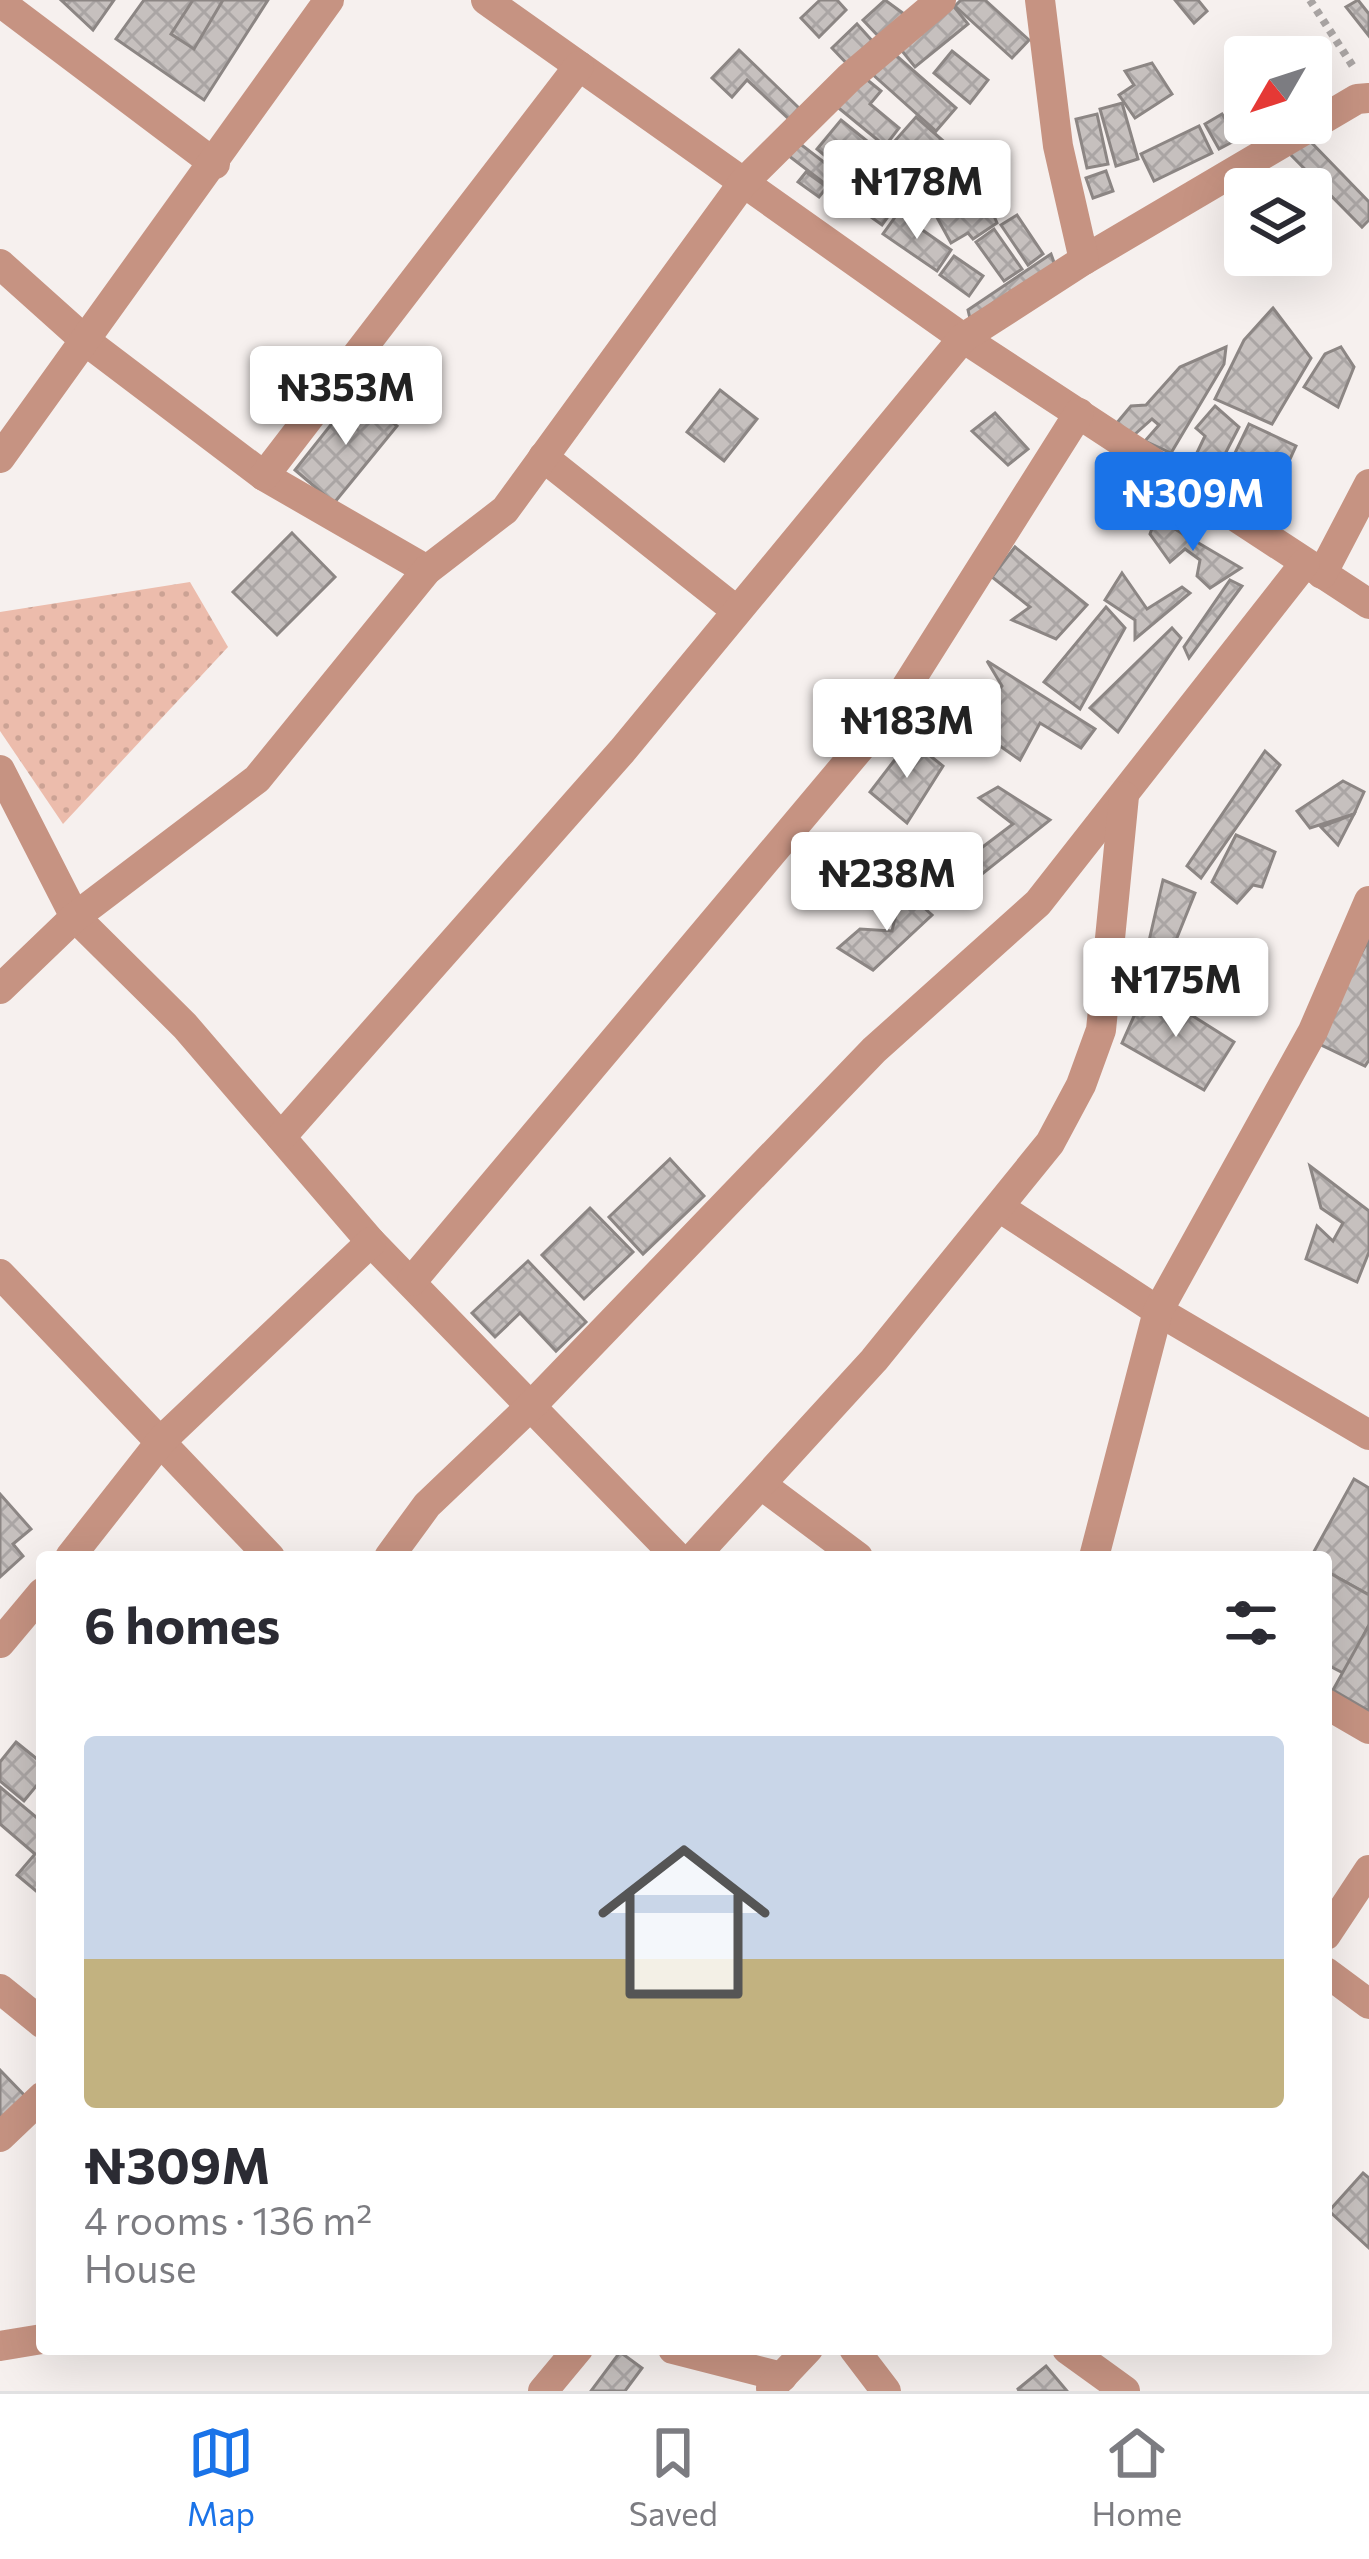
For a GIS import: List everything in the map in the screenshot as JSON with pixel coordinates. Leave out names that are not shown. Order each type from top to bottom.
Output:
[{"type":"street","points":[[0,458],[329,0]]},
{"type":"street","points":[[486,0],[964,338],[1369,604]]},
{"type":"street","points":[[0,989],[75,917],[257,779],[427,570],[505,510],[743,183],[850,77],[941,0]]},
{"type":"street","points":[[1040,0],[1058,146],[1084,260]]},
{"type":"street","points":[[0,2],[215,164]]},
{"type":"street","points":[[264,476],[579,66]]},
{"type":"street","points":[[281,1137],[737,611],[964,338],[1084,260],[1366,94]]},
{"type":"street","points":[[0,264],[87,342],[264,476],[427,570]]},
{"type":"street","points":[[412,1281],[891,711],[1079,413]]},
{"type":"street","points":[[543,457],[737,611]]},
{"type":"street","points":[[393,1551],[428,1504],[533,1404],[874,1050],[1038,903],[1313,568],[1369,484]]},
{"type":"street","points":[[0,770],[75,917],[184,1026],[371,1242],[671,1551]]},
{"type":"street","points":[[700,1551],[763,1486],[1051,1143],[1081,1085],[1100,1030],[1124,795]]},
{"type":"street","points":[[1096,1551],[1158,1311],[1313,1031],[1369,901]]},
{"type":"street","points":[[999,1207],[1158,1311],[1369,1435]]},
{"type":"street","points":[[75,1551],[162,1441],[371,1242]]},
{"type":"street","points":[[0,1274],[264,1551]]},
{"type":"street","points":[[763,1486],[851,1551]]},
{"type":"street","points":[[6,1624],[36,1598]]},
{"type":"street","points":[[1332,1707],[1369,1729]]},
{"type":"street","points":[[1332,1926],[1369,1870]]},
{"type":"street","points":[[1332,1976],[1369,2004]]},
{"type":"street","points":[[0,1989],[36,2018]]},
{"type":"street","points":[[0,2137],[36,2103]]},
{"type":"street","points":[[0,2346],[36,2340]]},
{"type":"street","points":[[543,2391],[573,2355]]},
{"type":"street","points":[[690,2355],[775,2384],[802,2355]]},
{"type":"street","points":[[859,2355],[886,2391]]},
{"type":"street","points":[[1075,2355],[1125,2391]]},
{"type":"path","points":[[1310,0],[1366,94]]},
{"type":"shaded area","points":[[190,582],[228,647],[63,824],[0,731],[0,612]]},
{"type":"building","points":[[61,0],[114,0],[93,30]]},
{"type":"building","points":[[144,0],[268,0],[204,100],[116,39]]},
{"type":"building","points":[[193,0],[223,0],[194,49],[171,34]]},
{"type":"building","points":[[820,0],[837,0],[846,10],[819,37],[801,18]]},
{"type":"building","points":[[885,0],[904,14],[879,37],[863,20]]},
{"type":"building","points":[[961,0],[985,0],[1029,40],[1012,58],[955,6]]},
{"type":"building","points":[[1175,0],[1198,0],[1207,11],[1194,23]]},
{"type":"building","points":[[1358,0],[1369,14],[1369,36],[1346,7]]},
{"type":"building","points":[[951,3],[968,24],[915,67],[898,46]]},
{"type":"building","points":[[857,24],[875,44],[850,67],[832,48]]},
{"type":"building","points":[[739,50],[799,108],[789,119],[747,80],[732,97],[712,78]]},
{"type":"building","points":[[891,51],[956,108],[936,131],[871,73]]},
{"type":"building","points":[[952,51],[988,80],[970,103],[934,73]]},
{"type":"building","points":[[1152,63],[1172,94],[1135,118],[1119,95],[1134,85],[1125,71]]},
{"type":"building","points":[[860,74],[881,91],[870,104],[899,128],[885,146],[835,105]]},
{"type":"building","points":[[1122,103],[1138,159],[1116,166],[1100,109]]},
{"type":"building","points":[[1097,114],[1108,164],[1087,168],[1076,119]]},
{"type":"building","points":[[1222,114],[1224,144],[1228,144],[1219,149],[1205,124]]},
{"type":"building","points":[[916,117],[982,175],[965,193],[922,155],[907,171],[885,152]]},
{"type":"building","points":[[841,120],[867,141],[842,170],[817,149]]},
{"type":"building","points":[[1199,126],[1212,153],[1154,181],[1141,154]]},
{"type":"building","points":[[799,143],[838,173],[828,186],[789,156]]},
{"type":"building","points":[[1300,144],[1313,144],[1369,202],[1369,220],[1362,227],[1332,197],[1332,168],[1304,168],[1288,152]]},
{"type":"building","points":[[870,145],[885,159],[862,186],[871,194],[862,205],[836,183]]},
{"type":"building","points":[[888,160],[921,185],[908,201],[876,176]]},
{"type":"building","points":[[1106,171],[1113,191],[1093,198],[1086,178]]},
{"type":"building","points":[[806,172],[827,187],[819,197],[798,182]]},
{"type":"building","points":[[981,186],[997,223],[973,239],[968,233],[951,243],[934,212]]},
{"type":"building","points":[[878,194],[895,207],[882,225],[864,212]]},
{"type":"building","points":[[898,213],[951,250],[937,271],[883,234]]},
{"type":"building","points":[[1017,215],[1043,254],[1028,265],[1001,225]]},
{"type":"building","points":[[994,229],[1022,269],[1004,281],[976,242]]},
{"type":"building","points":[[1051,254],[1056,268],[972,327],[968,310]]},
{"type":"building","points":[[954,256],[983,276],[969,296],[940,275]]},
{"type":"building","points":[[1273,308],[1311,358],[1272,424],[1215,399],[1244,340]]},
{"type":"building","points":[[1226,347],[1224,364],[1171,453],[1145,441],[1159,425],[1152,419],[1134,435],[1116,424],[1131,406],[1146,405],[1180,367]]},
{"type":"building","points":[[1341,347],[1354,367],[1338,407],[1304,387],[1325,354]]},
{"type":"building","points":[[720,390],[757,419],[724,461],[687,432]]},
{"type":"building","points":[[356,393],[397,426],[334,503],[295,470]]},
{"type":"building","points":[[1215,406],[1239,427],[1211,481],[1172,463],[1182,454],[1193,461],[1205,436],[1196,428]]},
{"type":"building","points":[[995,413],[1028,449],[1008,465],[972,431]]},
{"type":"building","points":[[1249,424],[1296,446],[1262,520],[1218,488]]},
{"type":"building","points":[[1156,518],[1241,568],[1210,588],[1197,576],[1200,560],[1185,549],[1170,562],[1150,534]]},
{"type":"building","points":[[292,533],[335,577],[277,635],[233,592]]},
{"type":"building","points":[[1015,547],[1087,605],[1056,639],[1012,620],[1030,607],[992,577]]},
{"type":"building","points":[[1122,573],[1147,609],[1182,587],[1190,593],[1135,639],[1135,620],[1105,600]]},
{"type":"building","points":[[1230,580],[1242,586],[1189,658],[1184,647]]},
{"type":"building","points":[[1106,607],[1125,628],[1080,709],[1044,682]]},
{"type":"building","points":[[1172,628],[1181,638],[1118,732],[1090,708]]},
{"type":"building","points":[[987,661],[1095,729],[1081,748],[1040,723],[1020,760],[950,711],[970,682],[991,702],[1002,686]]},
{"type":"building","points":[[910,740],[943,766],[907,823],[870,792]]},
{"type":"building","points":[[1265,751],[1280,765],[1201,878],[1187,866]]},
{"type":"building","points":[[1343,781],[1364,792],[1354,814],[1310,828],[1297,811]]},
{"type":"building","points":[[998,787],[1050,820],[972,882],[916,849],[929,837],[976,852],[1013,824],[979,798]]},
{"type":"building","points":[[1354,814],[1338,845],[1321,827]]},
{"type":"building","points":[[1236,835],[1275,852],[1262,887],[1253,885],[1237,903],[1212,882]]},
{"type":"building","points":[[1163,880],[1195,893],[1172,950],[1149,941]]},
{"type":"building","points":[[902,888],[932,915],[873,970],[838,948],[860,929],[892,931]]},
{"type":"building","points":[[1368,941],[1369,1060],[1365,1066],[1313,1041]]},
{"type":"building","points":[[1147,987],[1234,1042],[1204,1090],[1122,1043]]},
{"type":"building","points":[[670,1159],[704,1196],[643,1254],[609,1217]]},
{"type":"building","points":[[1310,1166],[1369,1211],[1369,1252],[1357,1282],[1306,1259],[1317,1226],[1333,1241],[1343,1223],[1321,1208]]},
{"type":"building","points":[[590,1208],[633,1252],[584,1299],[542,1255]]},
{"type":"building","points":[[528,1261],[586,1322],[556,1351],[520,1313],[495,1337],[472,1313]]},
{"type":"building","points":[[1354,1479],[1369,1488],[1369,1595],[1332,1574],[1332,1551],[1314,1551]]},
{"type":"building","points":[[0,1494],[31,1529],[13,1544],[23,1556],[0,1577]]},
{"type":"building","points":[[1332,1574],[1369,1595],[1369,1625],[1345,1674],[1332,1667]]},
{"type":"building","points":[[1369,1625],[1369,1711],[1333,1690]]},
{"type":"building","points":[[16,1742],[36,1758],[36,1786],[24,1801],[0,1781],[0,1762]]},
{"type":"building","points":[[0,1787],[36,1817],[36,1891],[17,1875],[35,1854],[0,1824]]},
{"type":"building","points":[[0,2070],[27,2098],[0,2124]]},
{"type":"building","points":[[1363,2173],[1369,2178],[1369,2248],[1332,2214],[1332,2208]]},
{"type":"building","points":[[618,2355],[642,2368],[625,2391],[591,2391]]},
{"type":"building","points":[[1046,2366],[1067,2391],[1019,2391],[1018,2389]]}]
